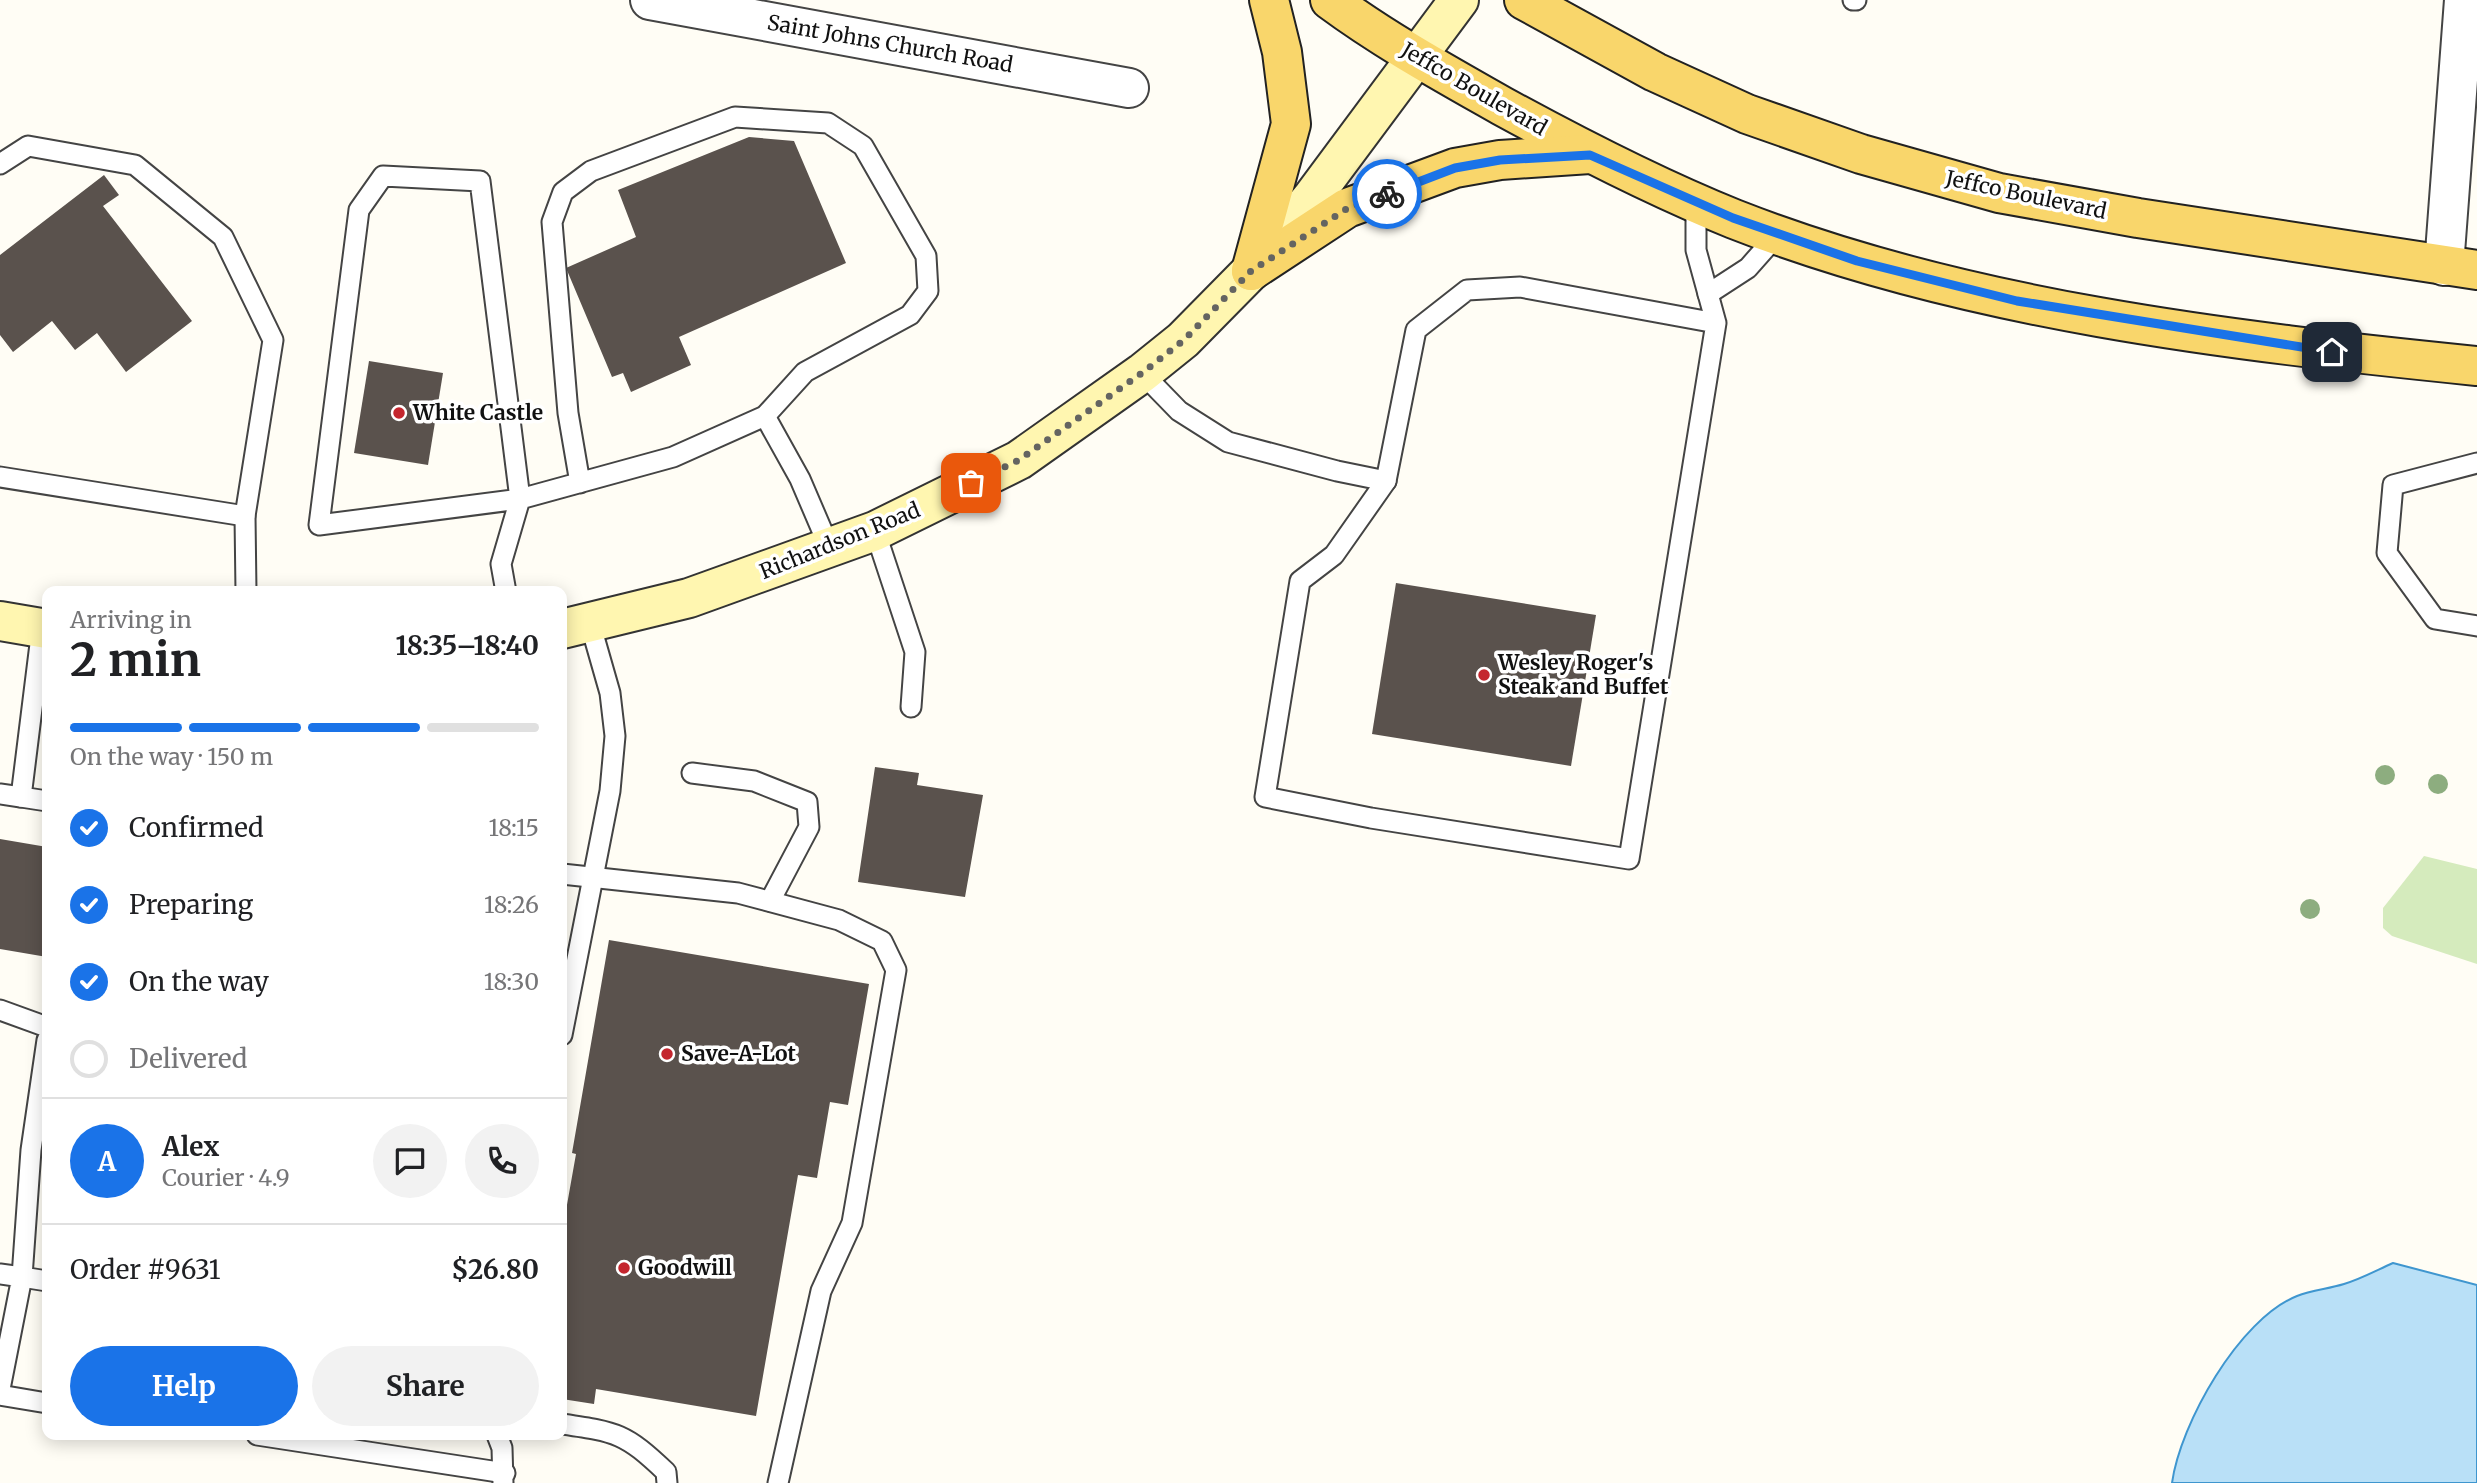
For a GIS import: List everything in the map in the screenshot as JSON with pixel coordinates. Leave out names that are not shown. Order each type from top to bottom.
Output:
[{"type":"main road","points":[[1251,271],[1291,124],[1282,52],[1269,0]]},
{"type":"main road","name":"Jeffco Boulevard","points":[[1330,0],[1417,58],[1590,155],[1696,202],[1857,261],[2017,301],[2332,352],[2477,366]]},
{"type":"main road","name":"Richardson Road","points":[[576,626],[690,598],[876,531],[1019,460],[1142,373],[1184,340],[1251,271],[1311,199],[1459,0]]},
{"type":"main road","name":"Jeffco Boulevard","points":[[1524,0],[1655,72],[1747,114],[1861,155],[1999,193],[2138,218],[2460,268]]},
{"type":"main road","points":[[1251,271],[1348,208],[1455,168],[1511,159],[1590,155]]},
{"type":"main road","points":[[0,621],[42,629]]},
{"type":"street","name":"Saint Johns Church Road","points":[[650,0],[1129,88]]},
{"type":"street","points":[[2460,268],[2467,24]]},
{"type":"lane","points":[[505,586],[501,564],[520,499],[480,181],[383,176],[359,210],[319,525],[520,499],[673,457],[765,416],[805,372],[910,315],[928,291],[926,256],[863,146],[828,123],[735,117],[591,171],[563,192],[552,222],[568,413],[580,482]]},
{"type":"lane","points":[[0,164],[28,146],[135,165],[223,237],[273,340],[245,516],[246,586]]},
{"type":"lane","points":[[1696,202],[1696,250],[1716,323],[1629,859],[1371,818],[1265,797],[1300,581],[1334,555],[1386,481],[1416,330],[1467,290],[1520,288],[1716,323]]},
{"type":"lane","points":[[1708,294],[1748,268],[1778,234]]},
{"type":"lane","points":[[1142,373],[1179,411],[1228,442],[1386,481]]},
{"type":"lane","points":[[765,416],[800,479],[830,549]]},
{"type":"lane","points":[[2477,463],[2393,485],[2387,553],[2435,619],[2477,626]]},
{"type":"lane","points":[[0,477],[245,516]]},
{"type":"lane","points":[[876,531],[915,652],[911,707]]},
{"type":"lane","points":[[567,990],[610,791],[615,736],[610,693],[576,626]]},
{"type":"lane","points":[[21,797],[42,644]]},
{"type":"lane","points":[[692,774],[754,781],[807,802],[809,827],[770,901]]},
{"type":"lane","points":[[0,793],[42,800]]},
{"type":"lane","points":[[567,875],[738,892],[839,920],[882,941],[896,970],[852,1223],[821,1291],[779,1483]]},
{"type":"lane","points":[[0,1010],[42,1025]]},
{"type":"lane","points":[[0,1389],[22,1277],[42,1110]]},
{"type":"lane","points":[[0,1274],[42,1280]]},
{"type":"lane","points":[[0,1395],[42,1402]]},
{"type":"lane","points":[[567,1425],[611,1431],[638,1445],[666,1472],[667,1483]]},
{"type":"lane","points":[[286,1440],[504,1478],[498,1440]]},
{"type":"green space","points":[[2424,856],[2477,869],[2477,964],[2392,936],[2383,928],[2383,908]]},
{"type":"water","points":[[2393,1263],[2477,1285],[2477,1483],[2172,1483],[2177,1459],[2200,1404],[2234,1350],[2254,1327],[2275,1308],[2297,1296],[2350,1282]]},
{"type":"building","points":[[749,137],[794,141],[846,263],[679,337],[691,365],[631,392],[623,373],[612,377],[566,268],[636,237],[618,190]]},
{"type":"building","points":[[104,175],[119,195],[103,206],[192,321],[126,372],[97,333],[75,350],[52,321],[13,352],[0,335],[0,255]]},
{"type":"building","name":"White Castle","points":[[369,361],[443,373],[428,465],[354,453]]},
{"type":"building","name":"Wesley Roger's Steak and Buffet","points":[[1396,583],[1596,615],[1571,766],[1372,734]]},
{"type":"building","points":[[875,767],[919,773],[917,785],[983,795],[965,897],[858,882]]},
{"type":"building","points":[[0,839],[42,846],[42,956],[0,949]]},
{"type":"building","points":[[609,940],[869,984],[848,1105],[830,1102],[817,1178],[798,1175],[756,1416],[596,1389],[594,1404],[567,1400],[567,1205],[576,1154],[572,1153]]},
{"type":"way so far","points":[[971,483],[1019,460],[1142,373],[1184,340],[1251,271],[1348,208],[1387,194]]},
{"type":"place","name":"White Castle","points":[[399,413]]},
{"type":"place","name":"Wesley Roger's Steak and Buffet","points":[[1484,675]]},
{"type":"place","name":"Save-A-Lot","points":[[667,1054]]},
{"type":"place","name":"Goodwill","points":[[624,1268]]},
{"type":"route","points":[[1387,194],[1455,168],[1545,155],[1590,155],[1733,218],[1857,261],[2017,301],[2332,352]]}]
